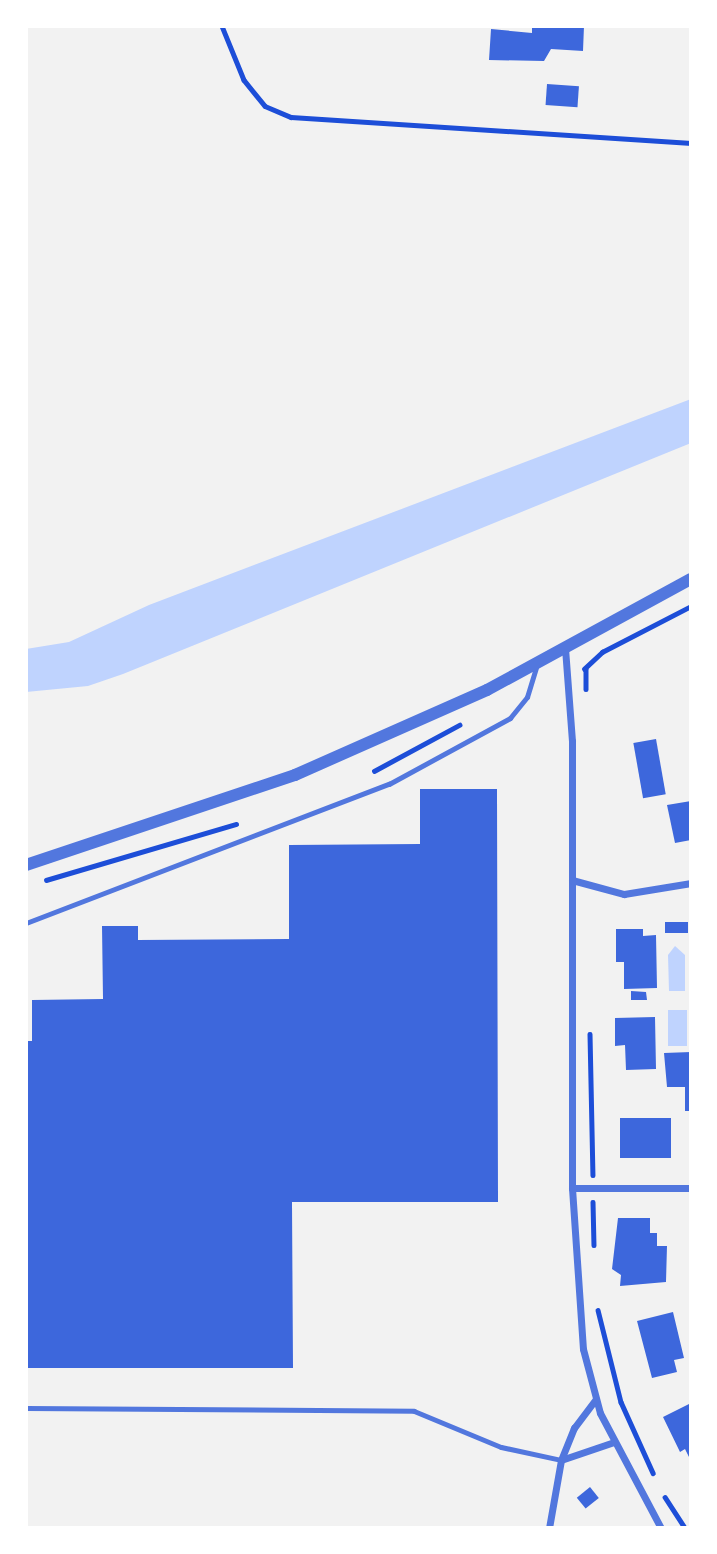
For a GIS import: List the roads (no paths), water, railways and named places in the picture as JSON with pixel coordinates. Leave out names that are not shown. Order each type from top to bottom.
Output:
[{"type":"street","points":[[26,865],[295,775],[487,690],[691,579]]},
{"type":"street","points":[[565,647],[572,741],[572,1188],[583,1349],[596,1399],[614,1442],[661,1528]]},
{"type":"street","points":[[572,880],[624,894],[691,883]]},
{"type":"street","points":[[572,1188],[691,1188]]},
{"type":"street","points":[[549,1528],[561,1460],[574,1427],[596,1399]]},
{"type":"street","points":[[561,1460],[614,1442]]},
{"type":"lane","points":[[26,923],[389,784],[510,718],[527,697],[538,661]]},
{"type":"lane","points":[[26,1408],[414,1411],[501,1447],[561,1460]]},
{"type":"water","points":[[691,399],[691,443],[123,674],[88,686],[26,692],[26,649],[69,642],[149,605]]},
{"type":"water","points":[[675,946],[685,955],[685,991],[669,991],[668,955]]},
{"type":"water","points":[[668,1010],[687,1010],[687,1046],[668,1046]]}]
